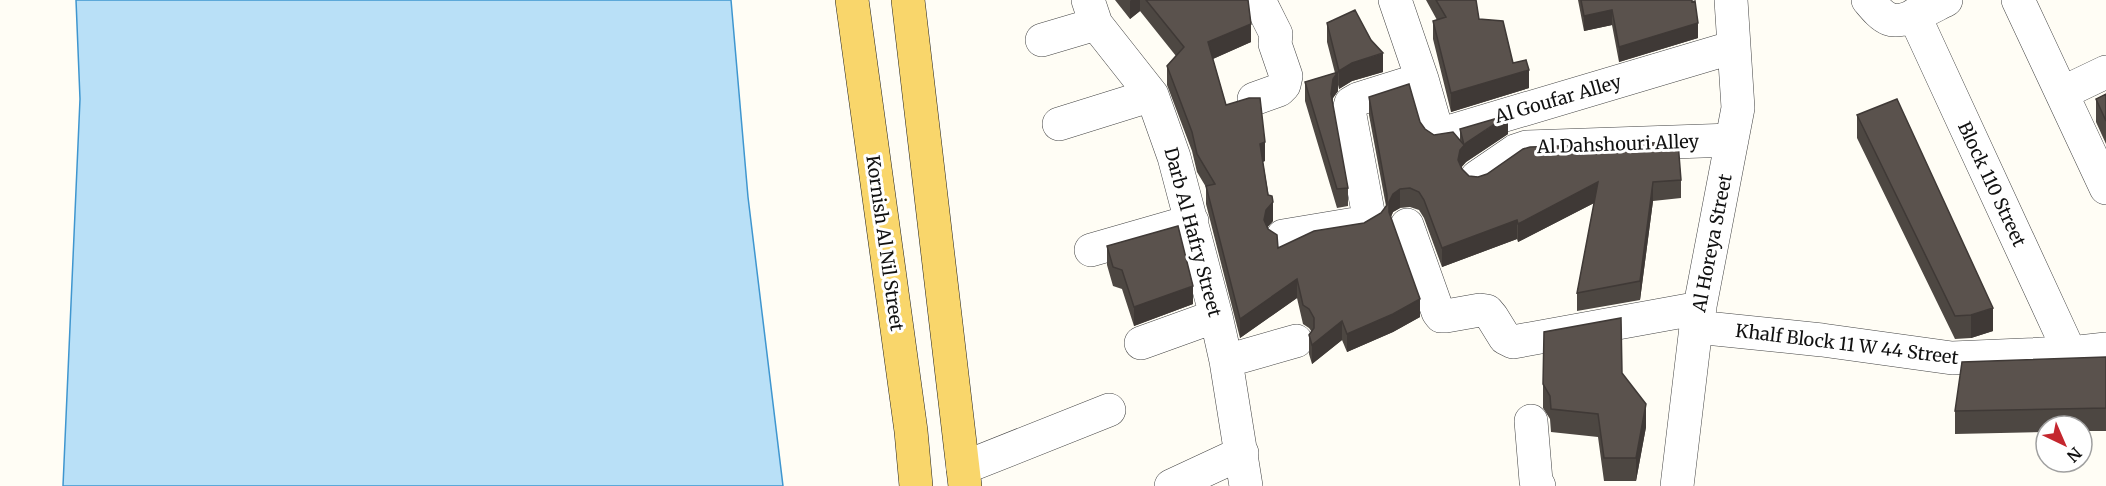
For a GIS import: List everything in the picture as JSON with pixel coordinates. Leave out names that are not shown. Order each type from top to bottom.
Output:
[{"type":"main road","name":"Kornish Al Nil Street","points":[[852,0],[911,431],[916,486]]},
{"type":"main road","points":[[908,0],[964,477]]},
{"type":"street","points":[[1254,99],[1279,90],[1284,85],[1286,76],[1275,44],[1276,34],[1259,0]]},
{"type":"street","name":"Al Goufar Alley","points":[[1395,0],[1418,29],[1422,79],[1438,135],[1734,47]]},
{"type":"street","name":"Al Horeya Street","points":[[1677,486],[1698,317],[1738,108],[1731,0]]},
{"type":"street","points":[[1868,0],[1890,20],[1908,18],[1946,0]]},
{"type":"street","points":[[2018,0],[2106,188]]},
{"type":"street","points":[[1042,39],[1092,12]]},
{"type":"street","name":"Darb Al Hafry Street","points":[[1092,12],[1152,95],[1174,157],[1226,361],[1246,486]]},
{"type":"street","name":"Block 110 Street","points":[[1908,18],[2070,353]]},
{"type":"street","points":[[2061,93],[2106,72]]},
{"type":"street","points":[[1283,236],[1361,223],[1369,217],[1348,110],[1351,103],[1358,99],[1422,79]]},
{"type":"street","points":[[1059,124],[1152,95]]},
{"type":"street","name":"Al Dahshouri Alley","points":[[1477,177],[1515,151],[1527,147],[1732,140]]},
{"type":"street","points":[[1091,250],[1192,221]]},
{"type":"street","name":"Khalf Block 11 W 44 Street","points":[[1407,225],[1441,316],[1480,310],[1487,312],[1505,338],[1513,342],[1698,317],[1822,340],[1952,358],[2070,353],[2106,349]]},
{"type":"street","points":[[1141,344],[1216,316]]},
{"type":"street","points":[[1226,361],[1296,341]]},
{"type":"street","points":[[964,477],[1109,410]]},
{"type":"street","points":[[1531,421],[1536,481],[1539,486]]},
{"type":"street","points":[[1171,486],[1242,453]]},
{"type":"water","points":[[76,0],[731,0],[748,197],[783,486],[63,486],[80,99]]},
{"type":"building","points":[[1146,0],[1248,0],[1251,24],[1208,42],[1226,105],[1249,98],[1260,98],[1265,142],[1260,144],[1268,195],[1272,196],[1273,202],[1266,210],[1264,220],[1268,229],[1277,235],[1278,248],[1314,231],[1364,223],[1381,213],[1387,205],[1387,195],[1369,97],[1409,84],[1420,122],[1425,129],[1434,135],[1453,132],[1464,145],[1460,129],[1508,115],[1466,143],[1460,150],[1458,160],[1462,169],[1469,176],[1478,177],[1487,174],[1523,149],[1530,147],[1678,142],[1681,180],[1653,182],[1640,281],[1577,293],[1598,182],[1518,224],[1517,220],[1442,248],[1424,200],[1419,192],[1410,188],[1400,189],[1393,194],[1389,202],[1389,212],[1420,299],[1393,314],[1347,334],[1342,321],[1312,345],[1309,335],[1314,328],[1314,318],[1309,309],[1303,305],[1297,279],[1240,319],[1206,186],[1215,184],[1197,154],[1192,132],[1167,66],[1184,47]]},
{"type":"building","points":[[1436,0],[1476,0],[1479,19],[1503,21],[1513,63],[1526,60],[1529,70],[1451,93],[1433,21],[1446,17]]},
{"type":"building","points":[[1581,0],[1692,0],[1692,2],[1695,1],[1698,23],[1619,47],[1612,10],[1584,16]]},
{"type":"building","points":[[1355,10],[1371,40],[1383,53],[1352,63],[1339,71],[1327,23]]},
{"type":"building","points":[[1338,72],[1333,79],[1331,94],[1348,188],[1337,189],[1305,82]]},
{"type":"building","points":[[2106,94],[2106,121],[2096,99]]},
{"type":"building","points":[[1897,99],[1993,308],[1971,315],[1955,316],[1857,115]]},
{"type":"building","points":[[1178,226],[1193,286],[1134,307],[1122,270],[1113,267],[1107,246]]},
{"type":"building","points":[[1621,318],[1622,373],[1646,404],[1636,458],[1604,458],[1598,414],[1551,409],[1550,396],[1543,384],[1544,332]]},
{"type":"building","points":[[2106,357],[2106,408],[1955,411],[1962,362]]}]
